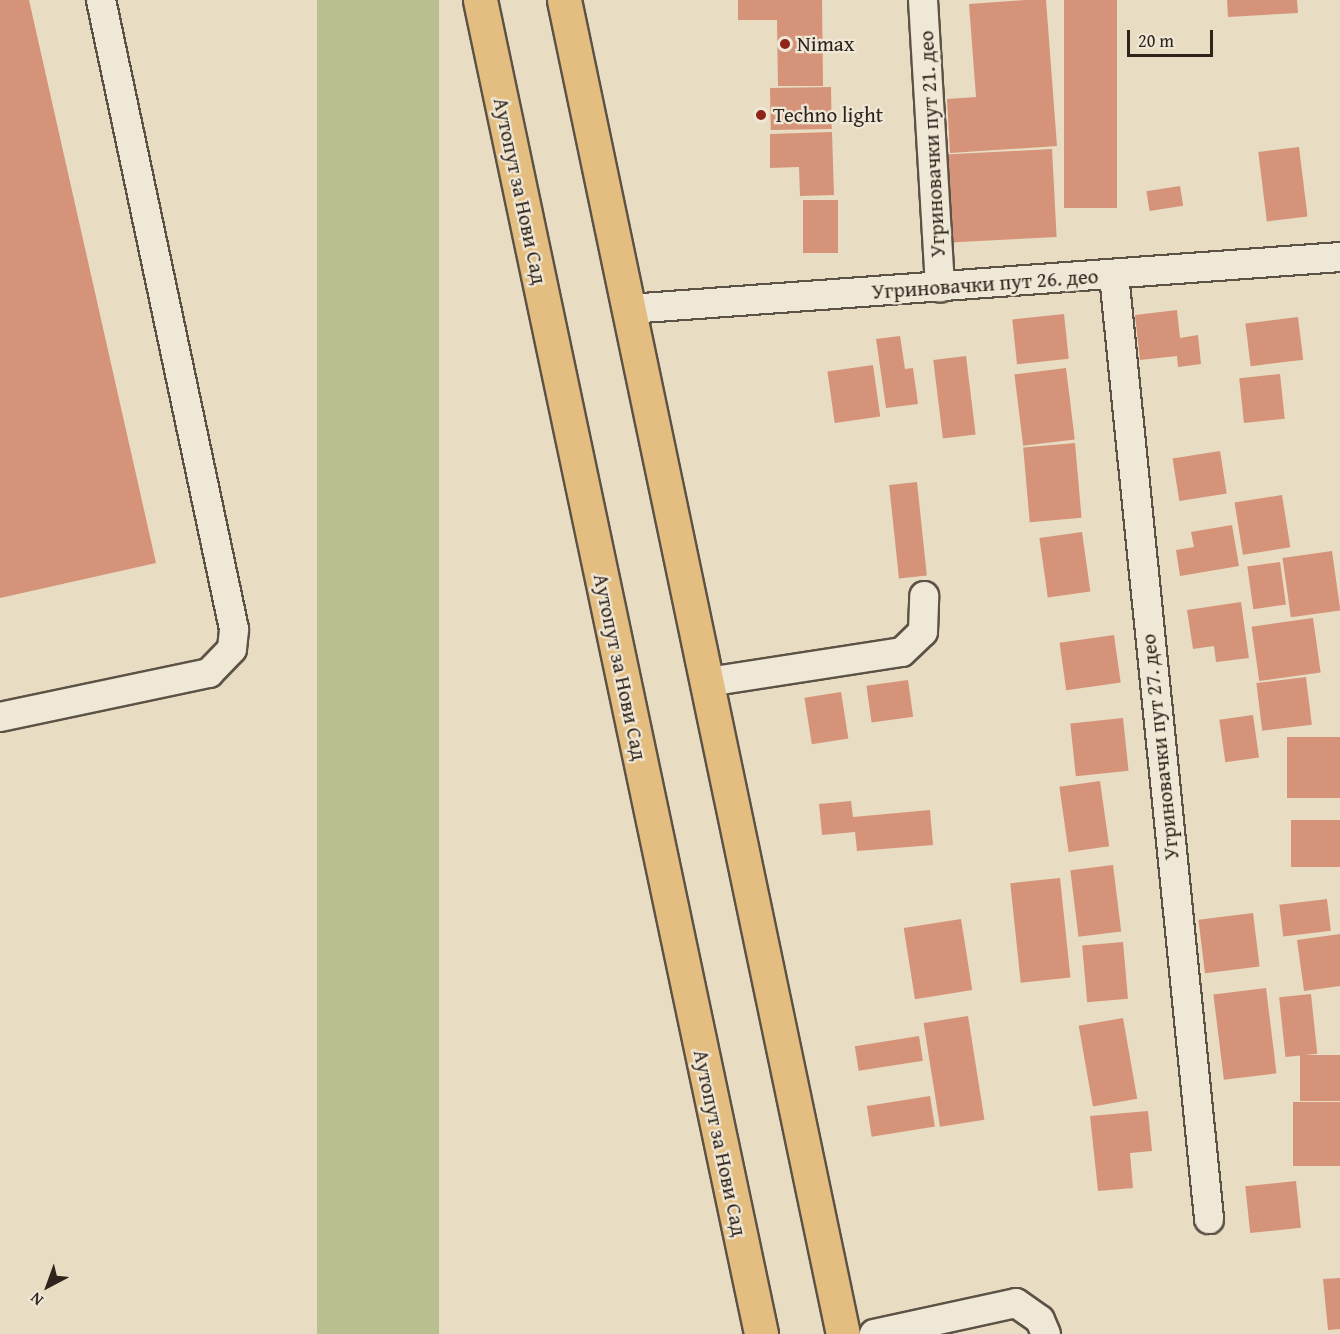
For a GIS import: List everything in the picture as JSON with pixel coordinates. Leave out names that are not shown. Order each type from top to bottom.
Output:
[{"type":"main road","name":"Аутопут за Нови Сад","points":[[480,0],[761,1334]]},
{"type":"main road","points":[[564,0],[843,1334]]},
{"type":"street","points":[[0,717],[209,673],[232,649],[234,629],[100,0]]},
{"type":"street","name":"Угриновачки пут 21. део","points":[[923,0],[940,287]]},
{"type":"street","name":"Угриновачки пут 26. део","points":[[629,309],[1340,257]]},
{"type":"street","name":"Угриновачки пут 27. део","points":[[1114,275],[1209,1219]]},
{"type":"street","points":[[708,682],[902,652],[923,632],[924,596]]},
{"type":"street","points":[[874,1334],[922,1329],[1016,1303],[1040,1320],[1046,1334]]},
{"type":"green space","points":[[317,0],[439,0],[439,1334],[317,1334]]},
{"type":"building","points":[[0,0],[29,0],[156,563],[0,598]]},
{"type":"building","points":[[738,0],[822,0],[823,86],[778,86],[777,20],[738,20]]},
{"type":"building","points":[[1046,0],[1057,146],[950,153],[947,99],[976,97],[969,4]]},
{"type":"building","points":[[1064,0],[1117,0],[1117,208],[1064,208]]},
{"type":"building","points":[[1227,0],[1297,0],[1298,13],[1228,17]]},
{"type":"building","points":[[831,87],[832,129],[771,130],[770,88]]},
{"type":"building","points":[[832,132],[834,195],[800,196],[799,167],[770,168],[770,134]]},
{"type":"building","points":[[1299,147],[1308,216],[1267,221],[1258,152]]},
{"type":"building","points":[[1052,149],[1057,237],[950,242],[945,155]]},
{"type":"building","points":[[1180,186],[1183,206],[1150,211],[1146,191]]},
{"type":"building","points":[[803,200],[838,200],[838,253],[803,253]]},
{"type":"building","points":[[1177,310],[1180,338],[1198,335],[1201,364],[1178,367],[1177,356],[1140,360],[1135,315]]},
{"type":"building","points":[[1064,314],[1069,359],[1017,364],[1012,319]]},
{"type":"building","points":[[1298,317],[1303,360],[1251,366],[1245,323]]},
{"type":"building","points":[[900,336],[905,369],[913,368],[918,404],[886,408],[876,339]]},
{"type":"building","points":[[966,356],[976,434],[943,438],[933,360]]},
{"type":"building","points":[[873,365],[880,416],[835,423],[827,371]]},
{"type":"building","points":[[1066,368],[1075,439],[1023,446],[1014,374]]},
{"type":"building","points":[[1280,374],[1285,419],[1244,423],[1239,378]]},
{"type":"building","points":[[1075,443],[1082,518],[1030,522],[1023,448]]},
{"type":"building","points":[[1220,451],[1227,493],[1179,501],[1173,459]]},
{"type":"building","points":[[917,482],[927,575],[899,578],[889,485]]},
{"type":"building","points":[[1282,495],[1290,547],[1243,555],[1235,503]]},
{"type":"building","points":[[1232,525],[1239,566],[1180,576],[1176,550],[1194,547],[1191,532]]},
{"type":"building","points":[[1082,532],[1090,591],[1048,597],[1039,538]]},
{"type":"building","points":[[1332,551],[1340,610],[1291,617],[1282,558]]},
{"type":"building","points":[[1280,562],[1286,605],[1253,609],[1247,567]]},
{"type":"building","points":[[1241,602],[1249,658],[1216,662],[1214,646],[1193,649],[1187,610]]},
{"type":"building","points":[[1313,618],[1321,672],[1259,681],[1252,627]]},
{"type":"building","points":[[1114,635],[1121,683],[1066,690],[1060,643]]},
{"type":"building","points":[[1306,677],[1312,725],[1262,731],[1256,683]]},
{"type":"building","points":[[908,680],[913,717],[872,722],[866,686]]},
{"type":"building","points":[[841,692],[848,738],[812,744],[804,698]]},
{"type":"building","points":[[1253,715],[1259,758],[1225,762],[1219,720]]},
{"type":"building","points":[[1123,718],[1129,771],[1076,776],[1070,724]]},
{"type":"building","points":[[1287,737],[1340,737],[1340,798],[1287,798]]},
{"type":"building","points":[[1100,781],[1109,846],[1069,852],[1059,787]]},
{"type":"building","points":[[851,801],[853,817],[930,810],[933,845],[857,851],[855,832],[822,835],[819,804]]},
{"type":"building","points":[[1291,820],[1340,820],[1340,867],[1291,867]]},
{"type":"building","points":[[1113,865],[1121,932],[1078,937],[1070,870]]},
{"type":"building","points":[[1060,878],[1070,977],[1021,983],[1010,883]]},
{"type":"building","points":[[1327,899],[1331,931],[1283,937],[1279,905]]},
{"type":"building","points":[[1253,913],[1260,967],[1205,973],[1198,920]]},
{"type":"building","points":[[961,919],[972,990],[915,999],[904,928]]},
{"type":"building","points":[[1340,934],[1340,986],[1304,991],[1297,940]]},
{"type":"building","points":[[1123,942],[1128,999],[1087,1002],[1082,946]]},
{"type":"building","points":[[1266,988],[1276,1073],[1224,1080],[1213,994]]},
{"type":"building","points":[[1311,994],[1317,1054],[1285,1057],[1279,997]]},
{"type":"building","points":[[968,1016],[984,1120],[940,1127],[924,1023]]},
{"type":"building","points":[[1123,1018],[1137,1099],[1093,1107],[1079,1026]]},
{"type":"building","points":[[919,1036],[923,1061],[859,1071],[855,1046]]},
{"type":"building","points":[[1300,1055],[1340,1055],[1340,1101],[1300,1101]]},
{"type":"building","points":[[930,1096],[935,1127],[872,1137],[867,1106]]},
{"type":"building","points":[[1293,1102],[1340,1102],[1340,1166],[1293,1166]]},
{"type":"building","points":[[1148,1111],[1152,1151],[1130,1153],[1133,1188],[1098,1191],[1090,1116]]},
{"type":"building","points":[[1296,1181],[1301,1228],[1250,1233],[1245,1186]]},
{"type":"building","points":[[1340,1278],[1340,1329],[1328,1330],[1323,1279]]},
{"type":"place","name":"Nimax","points":[[785,44]]},
{"type":"place","name":"Techno light","points":[[761,115]]}]
